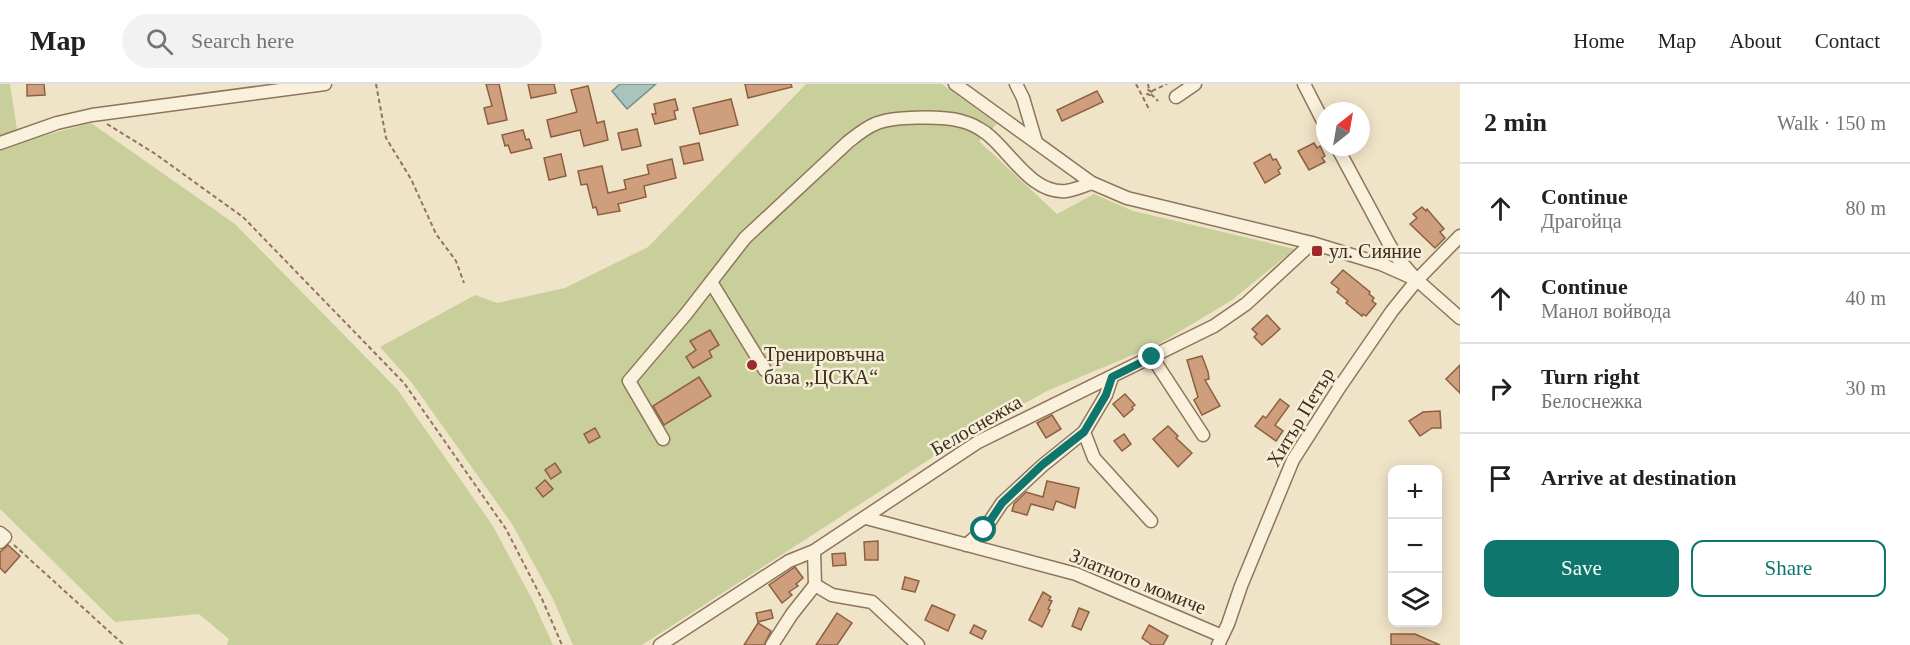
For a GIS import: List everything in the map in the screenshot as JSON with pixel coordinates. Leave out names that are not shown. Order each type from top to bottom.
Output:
[{"type":"street","points":[[0,143],[57,123],[92,115],[325,84]]},
{"type":"street","points":[[955,84],[1092,183],[1127,198],[1355,255],[1417,280]]},
{"type":"street","points":[[1016,84],[1023,98],[1036,142]]},
{"type":"street","points":[[1176,97],[1195,84]]},
{"type":"street","points":[[1304,84],[1316,107]]},
{"type":"street","points":[[663,439],[629,381],[758,225],[848,142],[877,123],[896,118],[963,121],[987,133],[1029,176],[1047,187],[1063,191],[1092,183]]},
{"type":"street","points":[[1342,156],[1396,256],[1417,280],[1460,318]]},
{"type":"street","name":"Хитър Петър","points":[[1220,640],[1293,460],[1339,387],[1392,311],[1417,280],[1460,236]]},
{"type":"street","name":"Белоснежка","points":[[660,645],[789,561],[814,551],[866,518],[978,442],[1214,326],[1246,304],[1312,243]]},
{"type":"street","points":[[711,282],[765,370]]},
{"type":"street","points":[[1152,357],[1203,435]]},
{"type":"street","points":[[966,545],[984,530],[1002,503],[1042,465],[1084,432],[1106,395],[1112,377]]},
{"type":"street","points":[[1084,432],[1094,458],[1151,521]]},
{"type":"street","name":"Златното момиче","points":[[866,518],[1076,574],[1220,640]]},
{"type":"street","points":[[772,645],[792,614],[815,585],[814,551]]},
{"type":"street","points":[[815,585],[832,595],[872,602],[918,645]]},
{"type":"path","points":[[376,84],[386,138],[411,179],[436,234],[456,261],[464,283]]},
{"type":"path","points":[[1136,84],[1150,111]]},
{"type":"path","points":[[1148,84],[1150,92],[1158,101]]},
{"type":"path","points":[[1140,91],[1150,92],[1167,84]]},
{"type":"path","points":[[1146,102],[1150,92]]},
{"type":"path","points":[[92,115],[154,153],[243,218],[404,383],[506,529],[542,599],[562,645]]},
{"type":"path","points":[[2,537],[124,645]]},
{"type":"green space","points":[[0,84],[10,84],[18,136],[8,145],[91,123],[235,224],[397,389],[493,526],[533,601],[553,645],[227,645],[229,639],[199,614],[115,622],[0,509]]},
{"type":"green space","name":"Тренировъчна база „ЦСКА“","points":[[806,84],[942,84],[997,124],[979,141],[1057,214],[1094,194],[1133,211],[1295,249],[1232,300],[1159,344],[1047,391],[964,437],[642,645],[573,645],[553,599],[512,524],[412,383],[380,347],[475,295],[497,303],[565,288],[648,247]]},
{"type":"water","points":[[620,84],[656,84],[627,109],[612,91]]},
{"type":"building","points":[[27,84],[44,84],[45,95],[27,96]]},
{"type":"building","points":[[486,84],[499,84],[507,120],[488,124],[484,108],[492,106]]},
{"type":"building","points":[[528,84],[554,84],[556,93],[531,98]]},
{"type":"building","points":[[745,84],[791,84],[792,87],[748,98]]},
{"type":"building","points":[[588,86],[597,123],[604,121],[608,140],[584,146],[580,130],[551,137],[547,120],[577,112],[571,90]]},
{"type":"building","points":[[1097,91],[1103,102],[1062,121],[1057,110]]},
{"type":"building","points":[[675,99],[678,110],[674,111],[676,119],[655,124],[652,114],[656,114],[654,104]]},
{"type":"building","points":[[731,99],[738,125],[700,134],[693,108]]},
{"type":"building","points":[[637,129],[641,146],[622,150],[618,133]]},
{"type":"building","points":[[523,130],[532,148],[511,153],[508,145],[505,146],[502,135]]},
{"type":"building","points":[[699,143],[703,160],[684,164],[680,147]]},
{"type":"building","points":[[1314,143],[1316,156],[1325,156],[1322,158],[1325,162],[1309,170],[1298,151]]},
{"type":"building","points":[[561,154],[566,176],[549,180],[544,158]]},
{"type":"building","points":[[1270,154],[1281,168],[1278,170],[1280,174],[1265,183],[1254,163]]},
{"type":"building","points":[[672,159],[676,178],[644,186],[646,197],[618,204],[620,211],[598,215],[596,207],[593,208],[587,184],[581,185],[578,171],[602,166],[608,193],[626,189],[624,180],[649,174],[647,165]]},
{"type":"building","points":[[1422,207],[1426,211],[1427,209],[1444,229],[1440,232],[1445,238],[1435,248],[1410,224],[1417,218],[1413,214]]},
{"type":"building","points":[[1343,270],[1374,298],[1372,301],[1376,304],[1366,316],[1363,314],[1362,316],[1346,303],[1348,301],[1337,292],[1339,289],[1331,283]]},
{"type":"building","points":[[1267,315],[1280,329],[1262,345],[1254,337],[1257,334],[1252,329]]},
{"type":"building","points":[[710,330],[719,345],[709,351],[712,357],[693,368],[686,357],[696,350],[690,341]]},
{"type":"building","points":[[1202,356],[1209,379],[1205,380],[1220,406],[1202,415],[1194,400],[1198,397],[1187,360]]},
{"type":"building","points":[[1460,365],[1460,393],[1446,379]]},
{"type":"building","points":[[699,377],[711,396],[664,425],[653,406]]},
{"type":"building","points":[[1125,394],[1135,405],[1124,417],[1113,404]]},
{"type":"building","points":[[1280,399],[1289,406],[1275,425],[1283,431],[1276,441],[1255,426],[1263,416],[1266,418]]},
{"type":"building","points":[[1440,411],[1441,428],[1432,428],[1420,436],[1409,421],[1423,412]]},
{"type":"building","points":[[1052,415],[1061,429],[1046,438],[1037,423]]},
{"type":"building","points":[[1168,426],[1178,436],[1176,438],[1192,453],[1178,467],[1153,439]]},
{"type":"building","points":[[595,428],[600,437],[589,443],[584,434]]},
{"type":"building","points":[[1124,434],[1131,444],[1122,451],[1114,441]]},
{"type":"building","points":[[555,463],[561,472],[551,479],[545,470]]},
{"type":"building","points":[[545,480],[553,489],[543,497],[536,488]]},
{"type":"building","points":[[1047,481],[1079,488],[1075,508],[1056,501],[1053,510],[1031,504],[1027,515],[1012,511],[1014,504],[1026,492],[1043,497]]},
{"type":"building","points":[[878,541],[878,560],[865,560],[864,542]]},
{"type":"building","points":[[8,545],[20,556],[5,573],[0,568],[0,552]]},
{"type":"building","points":[[845,553],[846,565],[833,566],[832,554]]},
{"type":"building","points":[[795,567],[803,578],[796,584],[798,586],[789,592],[792,595],[782,603],[769,585]]},
{"type":"building","points":[[905,577],[919,581],[915,592],[902,589]]},
{"type":"building","points":[[1043,592],[1051,597],[1049,600],[1052,601],[1042,627],[1029,620]]},
{"type":"building","points":[[932,605],[955,615],[948,631],[925,620]]},
{"type":"building","points":[[1079,608],[1089,612],[1081,630],[1072,626]]},
{"type":"building","points":[[771,610],[773,618],[758,622],[756,613]]},
{"type":"building","points":[[837,613],[852,623],[837,645],[816,645]]},
{"type":"building","points":[[758,623],[771,631],[764,645],[744,645]]},
{"type":"building","points":[[974,625],[986,631],[982,639],[970,633]]},
{"type":"building","points":[[1149,625],[1168,636],[1163,645],[1152,645],[1142,638]]},
{"type":"building","points":[[1391,634],[1415,634],[1440,645],[1391,645]]},
{"type":"place","name":"ул. Сияние","points":[[1317,251]]},
{"type":"place","name":"Тренировъчна база „ЦСКА“","points":[[752,365]]},
{"type":"route","points":[[984,530],[1002,503],[1042,465],[1084,432],[1106,395],[1112,377],[1152,357]]}]
